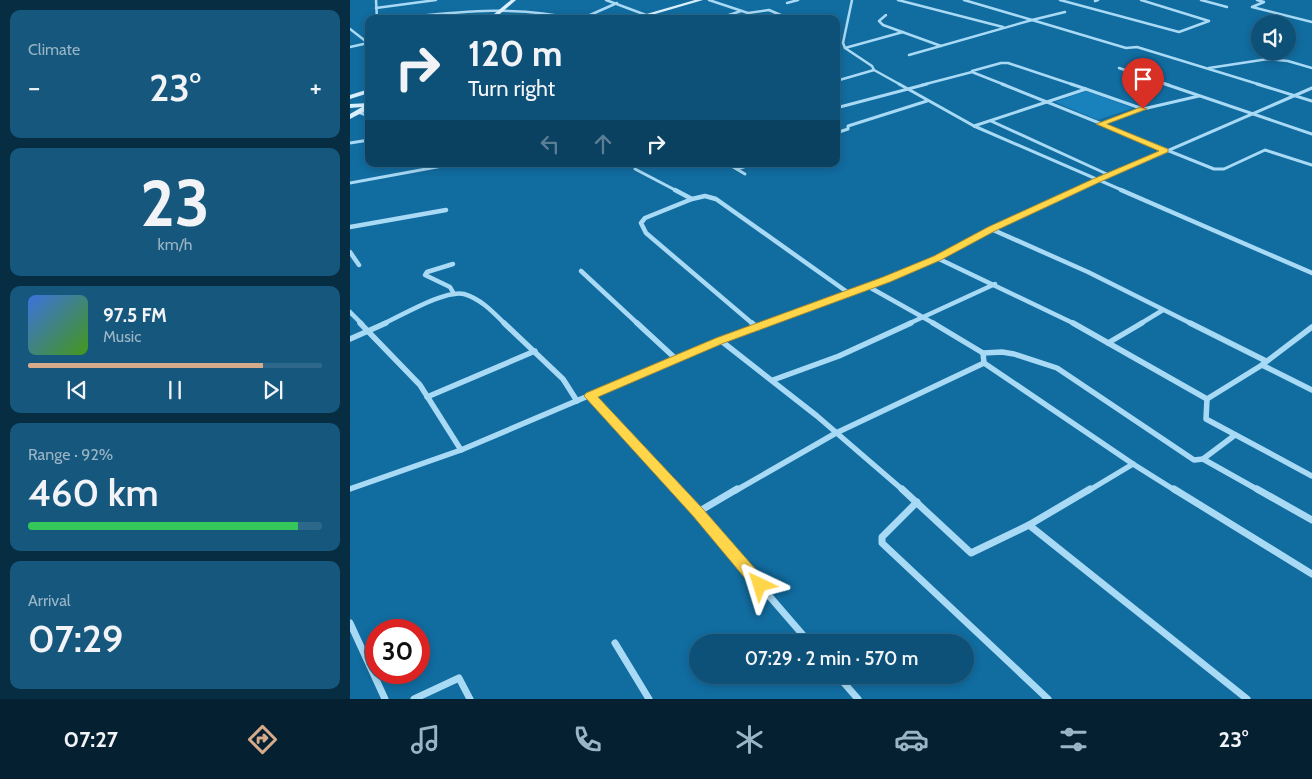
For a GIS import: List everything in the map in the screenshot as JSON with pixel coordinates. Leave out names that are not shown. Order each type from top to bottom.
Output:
[{"type":"main road","points":[[496,15],[514,0]]},
{"type":"main road","points":[[646,15],[701,0]]},
{"type":"main road","points":[[352,98],[365,93]]},
{"type":"main road","points":[[350,106],[365,106]]},
{"type":"main road","points":[[350,117],[365,108]]},
{"type":"street","points":[[376,0],[377,15]]},
{"type":"street","points":[[404,0],[405,4]]},
{"type":"street","points":[[376,8],[436,0]]},
{"type":"street","points":[[606,0],[618,1],[646,15]]},
{"type":"street","points":[[709,0],[748,13],[769,10],[781,15]]},
{"type":"street","points":[[787,3],[798,0]]},
{"type":"street","points":[[852,0],[843,41],[845,48],[872,66],[874,70],[974,126],[1312,273]]},
{"type":"street","points":[[898,0],[1003,28]]},
{"type":"street","points":[[964,0],[1126,48],[1137,48],[1207,68],[1312,101]]},
{"type":"street","points":[[1060,0],[1179,32],[1209,21],[1141,0]]},
{"type":"street","points":[[1201,0],[1227,7]]},
{"type":"street","points":[[1257,0],[1264,2],[1252,7],[1312,22]]},
{"type":"street","points":[[589,15],[618,1]]},
{"type":"street","points":[[444,15],[501,11],[548,12],[560,15]]},
{"type":"street","points":[[729,15],[741,11]]},
{"type":"street","points":[[909,55],[1065,12]]},
{"type":"street","points":[[886,15],[881,18],[880,23],[942,46]]},
{"type":"street","points":[[351,30],[365,40]]},
{"type":"street","points":[[845,48],[903,32]]},
{"type":"street","points":[[350,47],[365,44]]},
{"type":"street","points":[[1207,68],[1268,59],[1288,61],[1312,68]]},
{"type":"street","points":[[840,107],[1001,63],[1008,63],[1143,109]]},
{"type":"street","points":[[1119,68],[1312,134]]},
{"type":"street","points":[[840,80],[874,70]]},
{"type":"street","points":[[972,72],[1219,170],[1265,150],[1312,164]]},
{"type":"street","points":[[350,489],[461,450],[720,340],[869,287],[938,258],[991,229],[1096,180],[1312,88]]},
{"type":"street","points":[[974,126],[1086,89]]},
{"type":"street","points":[[1100,124],[1143,109],[1200,96]]},
{"type":"street","points":[[840,132],[848,129],[848,126],[928,101]]},
{"type":"street","points":[[358,112],[365,115]]},
{"type":"street","points":[[991,121],[1109,175]]},
{"type":"street","points":[[350,143],[365,141]]},
{"type":"street","points":[[350,183],[437,167]]},
{"type":"street","points":[[733,167],[745,174]]},
{"type":"street","points":[[737,169],[743,167]]},
{"type":"street","points":[[635,169],[692,199]]},
{"type":"street","points":[[758,328],[642,228],[641,223],[653,213],[692,199],[705,196],[716,199],[850,294]]},
{"type":"street","points":[[350,227],[446,210]]},
{"type":"street","points":[[991,229],[1088,272],[1264,363],[1312,390]]},
{"type":"street","points":[[350,252],[359,265]]},
{"type":"street","points":[[938,258],[1061,316],[1207,399]]},
{"type":"street","points":[[452,264],[427,272],[425,276],[450,287],[454,294]]},
{"type":"street","points":[[581,271],[676,359]]},
{"type":"street","points":[[773,380],[838,356],[925,318],[995,284]]},
{"type":"street","points":[[869,287],[983,353],[1002,352],[1014,354],[1057,368],[1194,460],[1203,459],[1235,435]]},
{"type":"street","points":[[350,339],[454,294],[468,296],[483,303],[535,351],[563,379],[577,401]]},
{"type":"street","points":[[1108,343],[1163,310]]},
{"type":"street","points":[[350,312],[420,385],[461,450]]},
{"type":"street","points":[[1207,399],[1264,363],[1310,330]]},
{"type":"street","points":[[720,340],[773,380],[917,502],[971,554],[1029,525],[1133,464]]},
{"type":"street","points":[[427,397],[535,351]]},
{"type":"street","points":[[983,353],[984,363]]},
{"type":"street","points":[[698,512],[836,433],[984,363]]},
{"type":"street","points":[[984,363],[1133,464],[1312,574]]},
{"type":"street","points":[[590,396],[698,512],[802,634]]},
{"type":"street","points":[[1207,399],[1206,419],[1312,476]]},
{"type":"street","points":[[1203,459],[1312,520]]},
{"type":"street","points":[[917,502],[886,532],[882,537],[882,543],[1048,699]]},
{"type":"street","points":[[1029,525],[1247,699]]},
{"type":"street","points":[[350,624],[385,699]]},
{"type":"street","points":[[615,643],[650,699]]},
{"type":"street","points":[[414,699],[459,678],[470,699]]},
{"type":"street","points":[[845,684],[858,699]]},
{"type":"shaded area","points":[[1086,91],[1133,108],[1098,120],[1055,102]]},
{"type":"route","points":[[760,585],[698,512],[590,396],[720,340],[869,287],[938,258],[991,229],[1166,150],[1100,124],[1143,109]]}]
